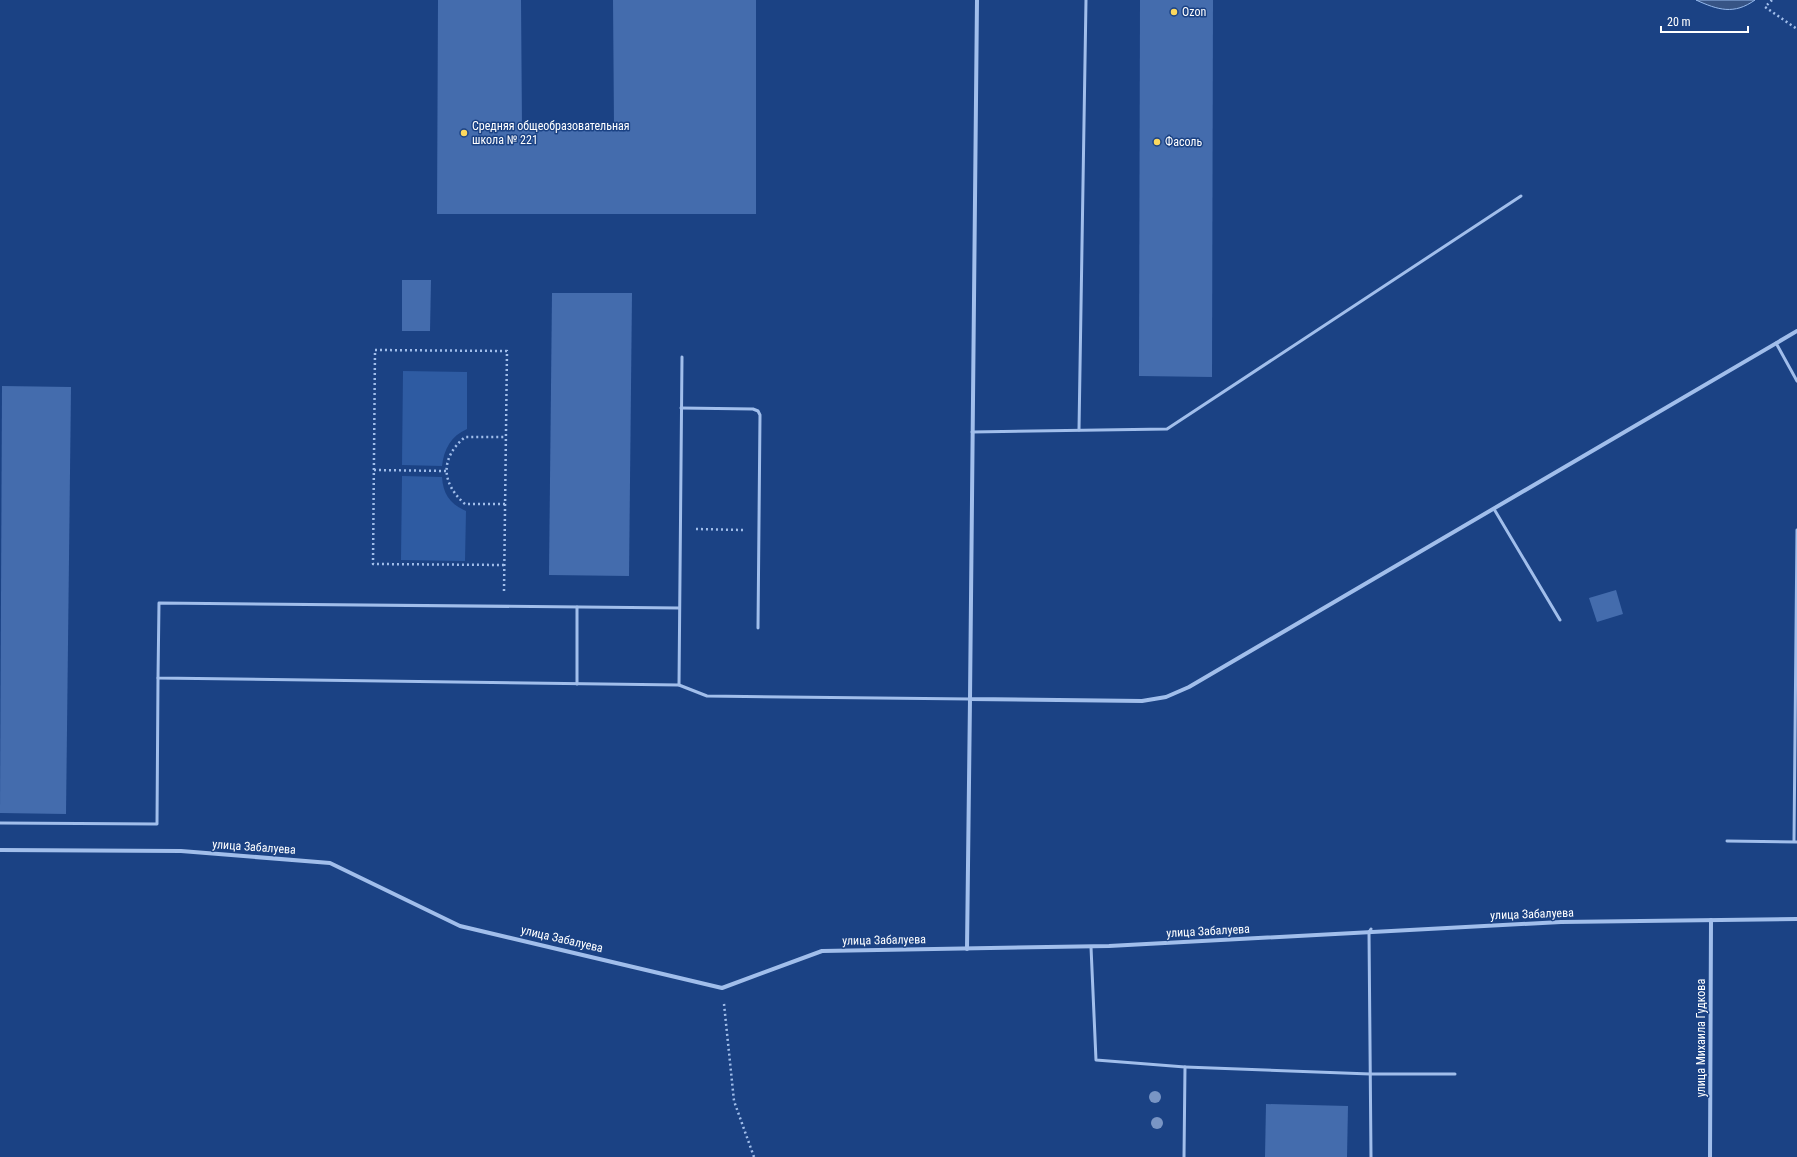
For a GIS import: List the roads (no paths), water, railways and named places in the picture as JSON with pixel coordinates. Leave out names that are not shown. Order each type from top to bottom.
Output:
[{"type":"street","points":[[967,948],[977,0]]},
{"type":"street","points":[[970,699],[1142,701],[1166,697],[1189,687],[1797,331]]},
{"type":"street","name":"улица Забалуева","points":[[0,850],[181,852],[330,863],[460,926],[722,988],[822,951],[1091,947],[1370,930],[1561,922],[1797,919]]},
{"type":"street","name":"улица Михаила Гудкова","points":[[1710,1157],[1711,920]]},
{"type":"lane","points":[[1080,430],[1086,0]]},
{"type":"lane","points":[[972,432],[1167,429],[1521,196]]},
{"type":"lane","points":[[1776,343],[1797,381]]},
{"type":"lane","points":[[678,685],[682,357]]},
{"type":"lane","points":[[681,408],[754,409],[758,411],[760,415],[758,628]]},
{"type":"lane","points":[[1494,509],[1560,620]]},
{"type":"lane","points":[[1727,841],[1795,841],[1797,530]]},
{"type":"lane","points":[[0,823],[157,824],[159,603],[679,608]]},
{"type":"lane","points":[[577,607],[577,684]]},
{"type":"lane","points":[[158,678],[678,685],[707,696],[970,699]]},
{"type":"lane","points":[[1370,930],[1371,1157]]},
{"type":"lane","points":[[1091,947],[1096,1060],[1185,1066],[1370,1074],[1455,1074]]},
{"type":"lane","points":[[1184,1157],[1185,1066]]},
{"type":"place","name":"Ozon","points":[[1174,12]]},
{"type":"place","name":"Средняя общеобразовательная школа № 221","points":[[464,133]]},
{"type":"place","name":"Фасоль","points":[[1157,142]]}]
